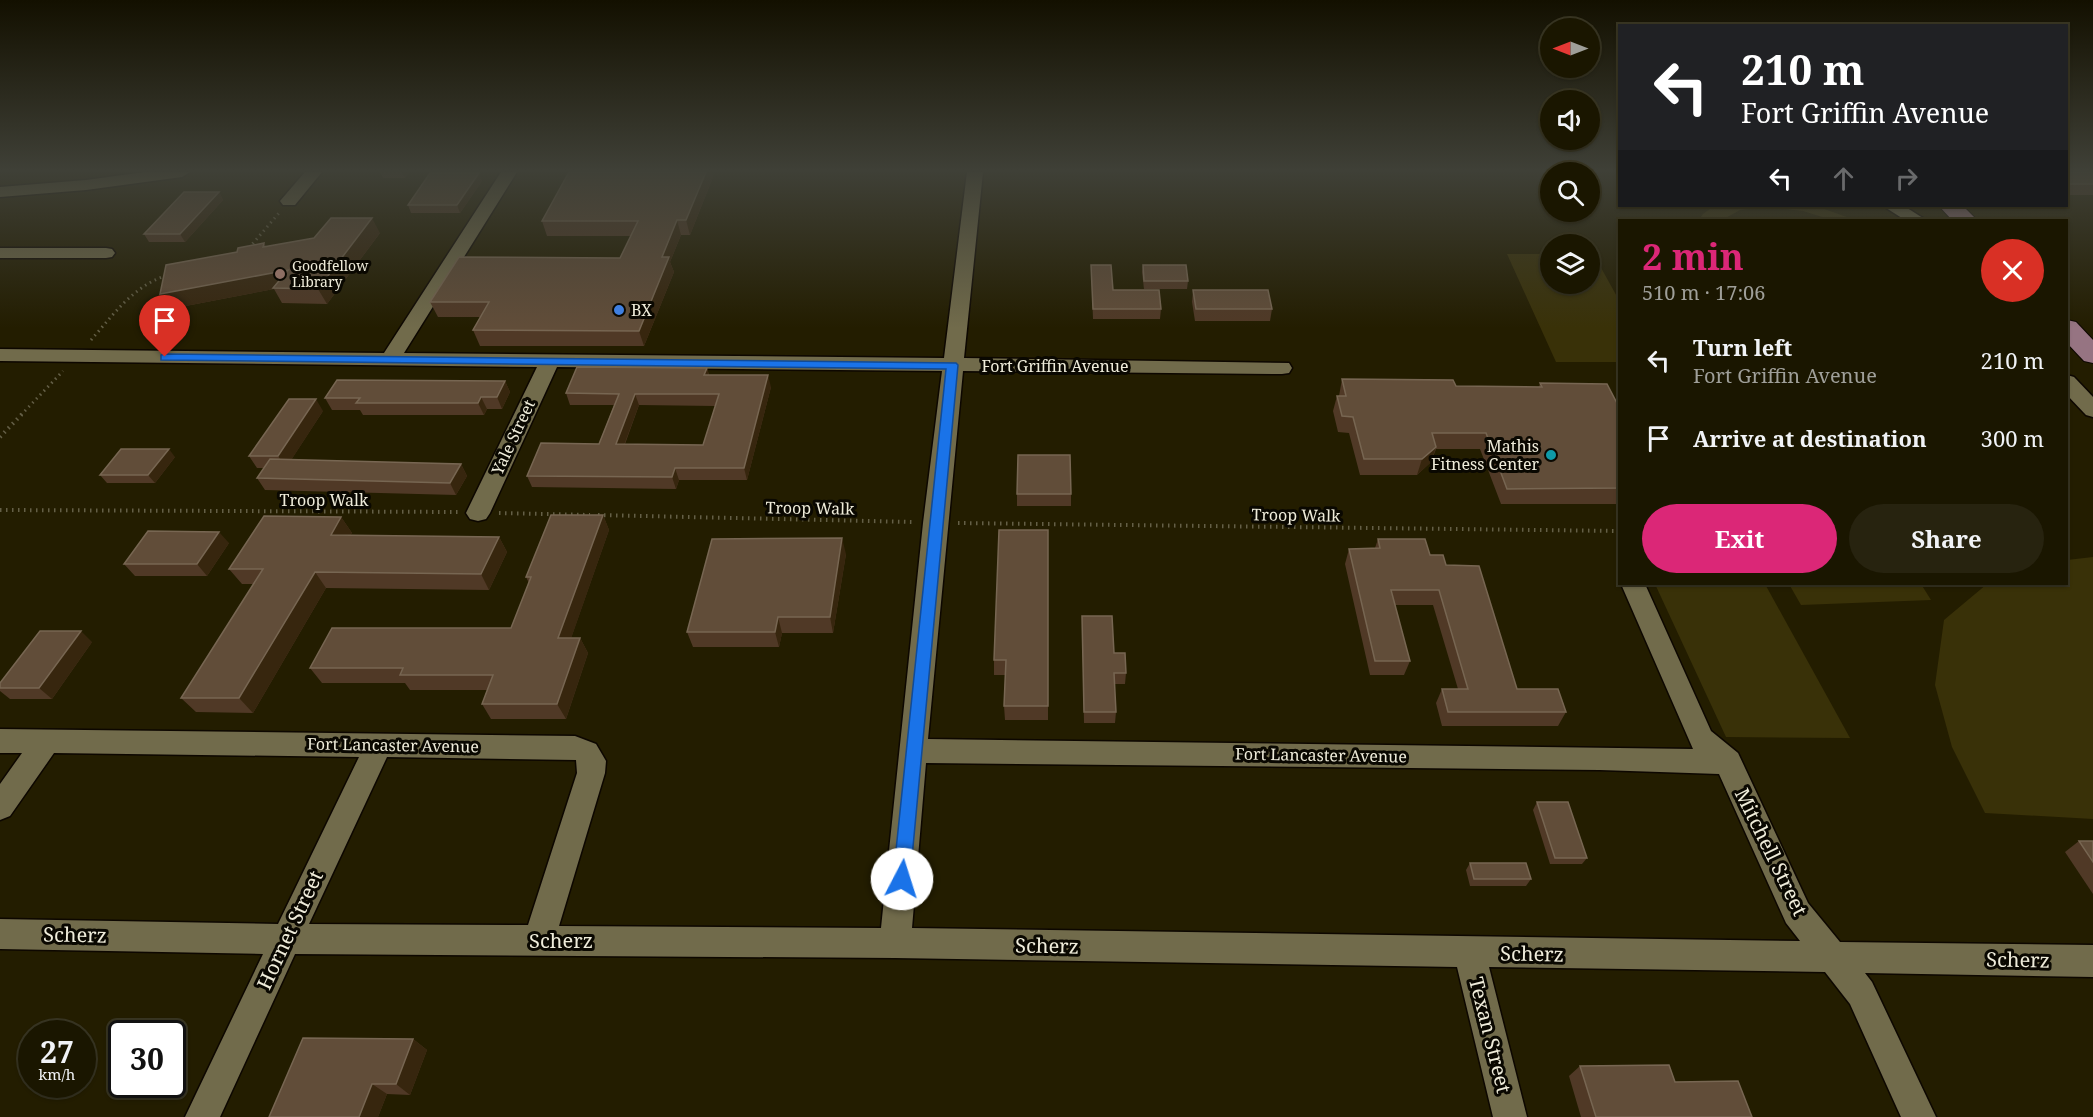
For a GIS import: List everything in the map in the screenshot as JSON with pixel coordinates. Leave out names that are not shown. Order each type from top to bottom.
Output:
[{"type":"main road","points":[[2068,329],[2093,355]]},
{"type":"street","points":[[389,360],[476,224]]},
{"type":"street","points":[[896,943],[935,523],[969,224]]},
{"type":"street","points":[[0,253],[106,253]]},
{"type":"street","name":"Fort Griffin Avenue","points":[[0,356],[1282,368]]},
{"type":"street","name":"Yale Street","points":[[478,513],[549,362]]},
{"type":"street","points":[[2068,383],[2093,410]]},
{"type":"street","name":"Mitchell Street","points":[[1633,585],[1701,739],[1728,762],[1797,913],[1861,993],[1919,1117]]},
{"type":"street","name":"Fort Lancaster Avenue","points":[[0,741],[379,744],[575,748],[586,752],[592,761],[591,773],[539,941]]},
{"type":"street","points":[[0,807],[46,742]]},
{"type":"street","name":"Hornet Street","points":[[202,1117],[379,744]]},
{"type":"street","name":"Fort Lancaster Avenue","points":[[914,751],[1589,758],[1728,762]]},
{"type":"street","name":"Scherz","points":[[0,934],[285,939],[896,943],[2093,961]]},
{"type":"street","name":"Texan Street","points":[[1470,953],[1510,1117]]},
{"type":"path","points":[[243,254],[269,224]]},
{"type":"path","points":[[89,342],[141,287],[153,279],[174,274]]},
{"type":"path","points":[[0,437],[65,368]]},
{"type":"path","name":"Troop Walk","points":[[0,510],[478,513],[935,523],[1618,531]]},
{"type":"shaded area","points":[[1507,254],[1540,254],[1540,294],[1600,294],[1600,266],[1618,298],[1618,362],[1556,362]]},
{"type":"shaded area","points":[[2093,557],[2093,819],[1985,813],[1952,747],[1935,685],[1944,620],[1986,585],[2068,585],[2068,560]]},
{"type":"shaded area","points":[[1655,585],[1766,585],[1850,738],[1726,737]]},
{"type":"shaded area","points":[[1790,585],[1922,585],[1931,600],[1801,605]]},
{"type":"building","points":[[153,224],[189,224],[180,234],[144,234]]},
{"type":"building","points":[[326,224],[367,224],[318,289],[273,288],[288,270],[160,294],[166,265],[237,252],[238,248],[264,243],[263,247],[314,238]]},
{"type":"building","points":[[636,224],[675,224],[662,257],[669,257],[639,331],[473,330],[489,302],[430,302],[459,257],[620,258]]},
{"type":"building","points":[[1091,265],[1111,265],[1113,290],[1159,290],[1161,309],[1093,309]]},
{"type":"building","points":[[1143,265],[1186,265],[1188,281],[1144,281]]},
{"type":"building","points":[[1193,290],[1268,290],[1272,309],[1196,309]]},
{"type":"building","points":[[577,367],[707,368],[704,375],[768,375],[744,468],[675,468],[672,477],[527,476],[541,443],[599,444],[619,394],[566,393]],"holes":[[[635,394],[719,394],[703,445],[616,444]]]},
{"type":"building","name":"Mathis Fitness Center","points":[[1342,379],[1453,380],[1456,386],[1542,387],[1540,383],[1607,384],[1618,405],[1618,488],[1507,489],[1486,433],[1432,433],[1436,447],[1422,459],[1364,459],[1353,417],[1342,416],[1337,396],[1346,396]]},
{"type":"building","points":[[337,380],[505,381],[497,397],[481,397],[478,403],[356,403],[360,398],[325,398]]},
{"type":"building","points":[[289,399],[316,399],[278,456],[249,456]]},
{"type":"building","points":[[121,449],[169,449],[148,475],[100,475]]},
{"type":"building","points":[[1018,455],[1070,455],[1071,494],[1017,494]]},
{"type":"building","points":[[270,459],[461,464],[450,483],[257,478]]},
{"type":"building","points":[[551,515],[603,515],[558,638],[580,638],[557,704],[482,704],[493,675],[400,675],[403,668],[310,668],[332,628],[511,628],[531,577],[526,577]]},
{"type":"building","points":[[264,516],[341,517],[331,535],[499,537],[481,574],[315,572],[239,698],[181,698],[263,569],[229,569]]},
{"type":"building","points":[[999,530],[1048,530],[1048,706],[1004,706],[1006,660],[994,660]]},
{"type":"building","points":[[148,531],[219,532],[197,564],[124,564]]},
{"type":"building","points":[[842,538],[830,617],[778,617],[775,632],[687,632],[712,539]]},
{"type":"building","points":[[1378,539],[1425,539],[1430,555],[1443,555],[1446,565],[1479,566],[1517,689],[1558,689],[1566,712],[1448,712],[1442,689],[1468,689],[1439,590],[1391,590],[1410,661],[1375,661],[1349,549],[1380,548]]},
{"type":"building","points":[[1082,616],[1112,616],[1114,653],[1125,653],[1126,673],[1114,673],[1116,712],[1084,712]]},
{"type":"building","points":[[40,631],[81,631],[39,688],[0,688],[0,683]]},
{"type":"building","points":[[1537,802],[1568,802],[1587,858],[1555,858]]},
{"type":"building","points":[[2079,841],[2093,841],[2093,862]]},
{"type":"building","points":[[1470,863],[1526,863],[1531,879],[1474,879]]},
{"type":"building","points":[[303,1038],[413,1039],[396,1084],[372,1084],[359,1117],[269,1117]]},
{"type":"building","points":[[1669,1065],[1675,1082],[1738,1081],[1752,1117],[1596,1117],[1580,1066]]},
{"type":"place","name":"Goodfellow Library","points":[[280,274]]},
{"type":"place","name":"BX","points":[[619,310]]},
{"type":"place","name":"Mathis Fitness Center","points":[[1551,455]]},
{"type":"route","points":[[165,357],[952,365],[902,879]]}]
